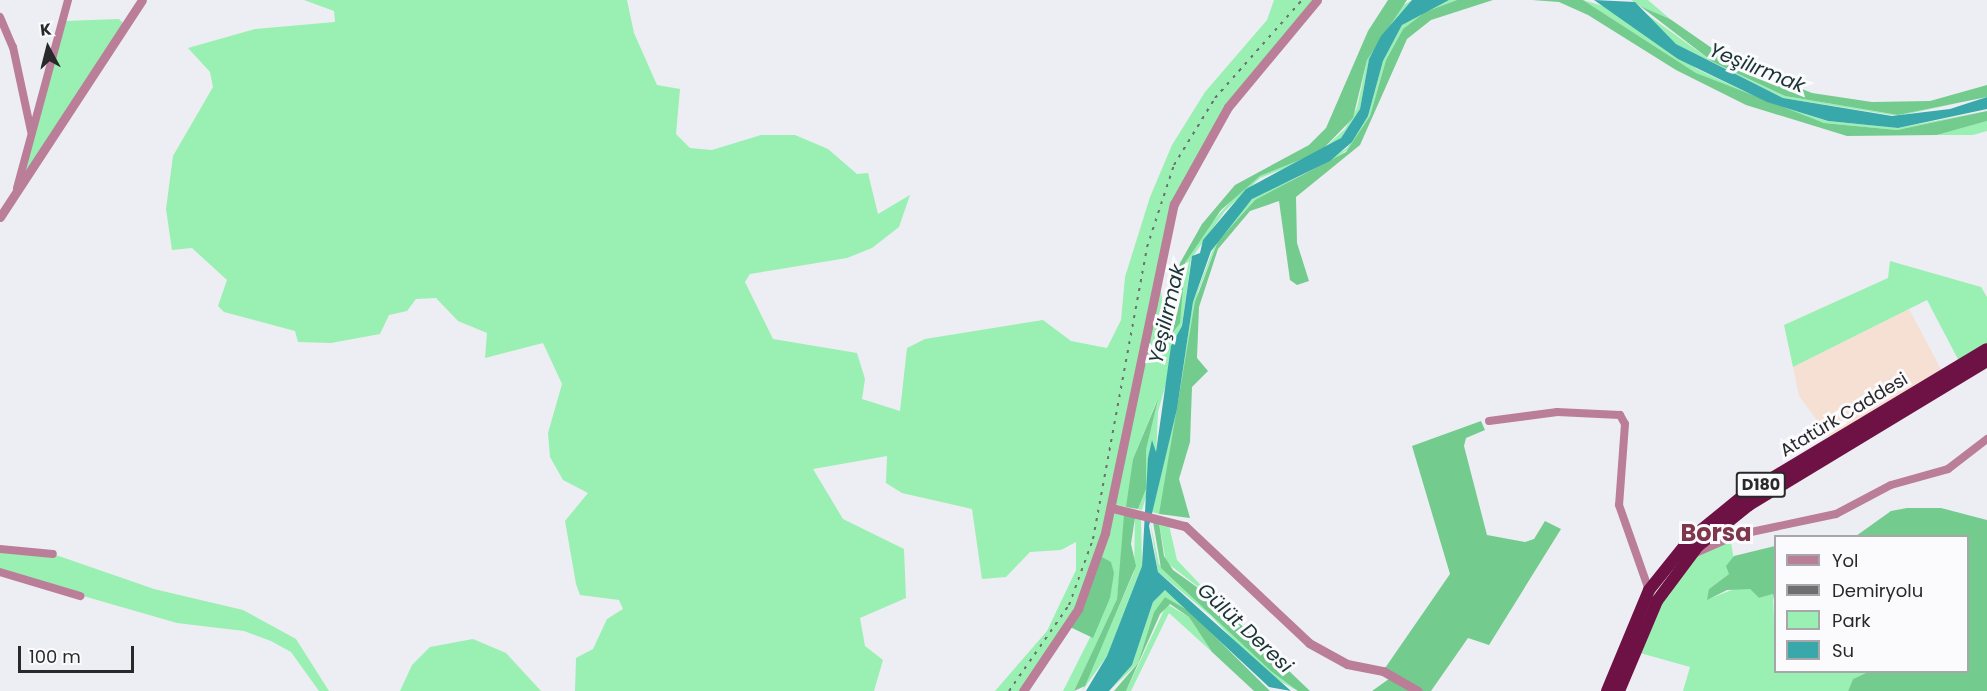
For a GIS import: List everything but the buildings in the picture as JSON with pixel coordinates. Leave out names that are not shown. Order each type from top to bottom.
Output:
[{"type":"highway","name":"Atatürk Caddesi","points":[[1607,691],[1649,590],[1690,539],[1744,495],[1987,350]]},
{"type":"highway","name":"Atatürk Caddesi","points":[[1619,691],[1657,601],[1691,554],[1749,505],[1987,361]]},
{"type":"street","points":[[14,195],[68,0]]},
{"type":"street","points":[[0,217],[142,0]]},
{"type":"street","points":[[1023,691],[1078,609],[1117,509],[1154,313],[1161,247],[1174,204],[1228,107],[1317,0]]},
{"type":"street","points":[[0,17],[20,73],[32,136]]},
{"type":"street","points":[[1489,420],[1566,412],[1620,415],[1625,424],[1619,505],[1649,590]]},
{"type":"street","points":[[1691,554],[1737,535],[1836,514],[1891,485],[1948,469],[1987,439]]},
{"type":"street","points":[[1117,509],[1160,519],[1194,533],[1321,651],[1347,664],[1383,671],[1418,691]]},
{"type":"street","points":[[0,549],[53,554]]},
{"type":"street","points":[[0,572],[80,596]]},
{"type":"shaded area","points":[[1909,309],[1944,375],[1833,442],[1799,396],[1793,367]]},
{"type":"green space","points":[[304,0],[627,0],[634,33],[657,85],[680,89],[676,134],[690,148],[712,150],[761,135],[795,135],[828,149],[857,174],[868,173],[878,214],[910,195],[899,227],[872,248],[847,258],[750,274],[745,282],[773,339],[857,353],[865,379],[862,399],[900,411],[907,348],[925,339],[1043,320],[1071,341],[1107,348],[1121,320],[1125,277],[1150,197],[1172,145],[1205,92],[1267,20],[1274,0],[1317,0],[1228,107],[1174,204],[1160,284],[1167,339],[1180,311],[1185,264],[1202,234],[1242,188],[1260,176],[1320,152],[1345,129],[1357,108],[1367,60],[1381,33],[1400,7],[1412,0],[1381,36],[1369,59],[1360,109],[1341,138],[1314,157],[1260,178],[1225,211],[1191,259],[1182,326],[1158,412],[1156,457],[1153,444],[1148,458],[1150,484],[1142,510],[1138,509],[1146,489],[1146,450],[1157,400],[1133,459],[1129,501],[1126,507],[1113,504],[1111,513],[1124,515],[1125,531],[1117,599],[1074,691],[1063,691],[1110,598],[1088,587],[1023,691],[995,691],[1047,631],[1076,570],[1076,542],[1061,550],[1030,552],[1006,577],[982,579],[972,509],[902,493],[886,483],[887,456],[813,469],[843,519],[904,549],[906,598],[860,618],[865,646],[883,660],[874,691],[575,691],[576,658],[593,649],[607,619],[623,609],[619,600],[580,595],[576,584],[565,521],[588,493],[563,480],[550,457],[548,433],[562,384],[543,343],[485,358],[487,333],[458,321],[436,298],[416,299],[407,311],[389,315],[380,334],[331,343],[298,342],[295,331],[224,312],[218,306],[227,280],[192,248],[172,250],[166,209],[173,156],[213,87],[210,72],[188,48],[255,29],[335,22],[334,11]]},
{"type":"green space","points":[[1388,0],[1407,0],[1367,60],[1353,118],[1320,152],[1260,176],[1221,210],[1185,263],[1180,323],[1167,340],[1164,326],[1180,263],[1202,224],[1235,185],[1309,145],[1326,128],[1368,31]]},
{"type":"green space","points":[[1449,0],[1457,0],[1425,12],[1403,29],[1386,60],[1370,116],[1350,148],[1309,176],[1255,200],[1218,241],[1198,292],[1193,339],[1163,501],[1159,514],[1152,512],[1177,409],[1193,302],[1217,239],[1255,196],[1308,173],[1347,148],[1368,116],[1383,61],[1402,25],[1416,13]]},
{"type":"green space","points":[[1457,0],[1493,0],[1431,20],[1407,39],[1360,145],[1296,197],[1297,243],[1309,281],[1297,285],[1290,280],[1279,201],[1250,211],[1218,249],[1199,307],[1197,358],[1208,371],[1192,387],[1190,442],[1179,479],[1190,518],[1159,514],[1195,302],[1218,241],[1255,200],[1346,152],[1370,116],[1386,60],[1403,29],[1425,12]]},
{"type":"green space","points":[[1532,0],[1583,0],[1696,73],[1824,123],[1897,130],[1987,111],[1987,121],[1937,135],[1847,136],[1746,105],[1676,70],[1588,15],[1559,2]]},
{"type":"green space","points":[[1583,0],[1603,6],[1697,69],[1767,102],[1827,121],[1898,128],[1987,111],[1897,130],[1824,123],[1762,102],[1696,73]]},
{"type":"green space","points":[[1631,0],[1648,0],[1670,19],[1640,6]]},
{"type":"green space","points":[[1640,6],[1670,19],[1729,60],[1812,93],[1872,102],[1930,101],[1987,85],[1987,97],[1898,115],[1785,96],[1713,62]]},
{"type":"green space","points":[[1645,13],[1713,62],[1785,96],[1898,115],[1963,102],[1898,116],[1783,98],[1676,44]]},
{"type":"green space","points":[[119,19],[127,27],[14,195],[65,21]]},
{"type":"green space","points":[[1987,121],[1987,131],[1973,135],[1937,135]]},
{"type":"green space","points":[[1890,261],[1981,287],[1987,297],[1987,349],[1961,365],[1927,300],[1793,367],[1784,325],[1888,278]]},
{"type":"green space","points":[[1158,399],[1146,450],[1146,489],[1138,509],[1126,507],[1133,459]]},
{"type":"green space","points":[[1481,421],[1485,430],[1466,438],[1464,446],[1487,535],[1525,542],[1534,539],[1545,521],[1561,529],[1489,645],[1468,638],[1431,691],[1372,691],[1393,676],[1383,671],[1450,574],[1412,446]]},
{"type":"green space","points":[[1907,508],[1941,508],[1987,520],[1987,691],[1848,691],[1853,679],[1866,673],[1969,673],[1969,535],[1857,535],[1891,511]]},
{"type":"green space","points":[[1124,515],[1135,518],[1131,544],[1136,566],[1085,686],[1074,691],[1117,599]]},
{"type":"green space","points":[[1135,518],[1141,519],[1142,566],[1107,656],[1082,691],[1134,572]]},
{"type":"green space","points":[[1150,521],[1159,564],[1298,691],[1265,673],[1211,616],[1158,572]]},
{"type":"green space","points":[[1153,522],[1159,523],[1164,556],[1173,570],[1215,600],[1310,691],[1298,691],[1271,671],[1161,568]]},
{"type":"green space","points":[[1159,523],[1169,525],[1177,560],[1215,600],[1166,562]]},
{"type":"green space","points":[[1730,537],[1734,560],[1729,574],[1709,589],[1711,598],[1737,588],[1750,589],[1759,598],[1773,594],[1774,673],[1866,673],[1853,679],[1848,691],[1683,691],[1690,667],[1633,651],[1691,554]]},
{"type":"green space","points":[[1774,546],[1774,600],[1773,594],[1759,598],[1750,589],[1727,590],[1707,600],[1709,589],[1729,574],[1726,566],[1734,556]]},
{"type":"green space","points":[[0,549],[53,554],[154,589],[243,610],[296,639],[329,691],[319,691],[291,652],[271,641],[244,631],[177,623],[0,572]]},
{"type":"green space","points":[[1098,555],[1111,562],[1114,573],[1110,598],[1093,638],[1068,626]]},
{"type":"green space","points":[[1165,590],[1182,601],[1274,691],[1189,611],[1165,597],[1154,612],[1138,663],[1109,691],[1132,665],[1153,602]]},
{"type":"green space","points":[[1165,597],[1189,611],[1270,691],[1254,691],[1212,652],[1189,617],[1170,604],[1160,614],[1126,691],[1114,691],[1138,663],[1154,612]]},
{"type":"green space","points":[[1167,604],[1189,617],[1212,652],[1169,613],[1131,691],[1126,691]]},
{"type":"green space","points":[[473,639],[506,653],[541,691],[400,691],[412,665],[430,647]]},
{"type":"water","points":[[1412,0],[1449,0],[1402,25],[1383,61],[1368,116],[1352,142],[1330,161],[1252,199],[1211,251],[1193,302],[1177,409],[1149,526],[1158,572],[1291,691],[1269,687],[1165,590],[1153,602],[1132,665],[1109,691],[1086,691],[1107,656],[1142,566],[1148,458],[1152,440],[1156,452],[1171,346],[1182,326],[1192,256],[1200,253],[1203,240],[1246,189],[1341,138],[1360,109],[1369,59],[1381,36]]},
{"type":"water","points":[[1594,0],[1635,2],[1676,44],[1783,98],[1892,116],[1950,109],[1987,97],[1987,109],[1898,128],[1828,121],[1767,102],[1678,59]]},
{"type":"railway","points":[[1009,691],[1069,605],[1093,539],[1147,247],[1174,165],[1215,98],[1302,0]]},
{"type":"district","name":"Borsa","points":[[1716,533]]},
{"type":"water label","name":"Yeşilırmak","points":[[1757,68]]},
{"type":"water label","name":"Yeşilırmak","points":[[1167,314]]},
{"type":"water label","name":"Gülüt Deresi","points":[[1245,628]]}]
